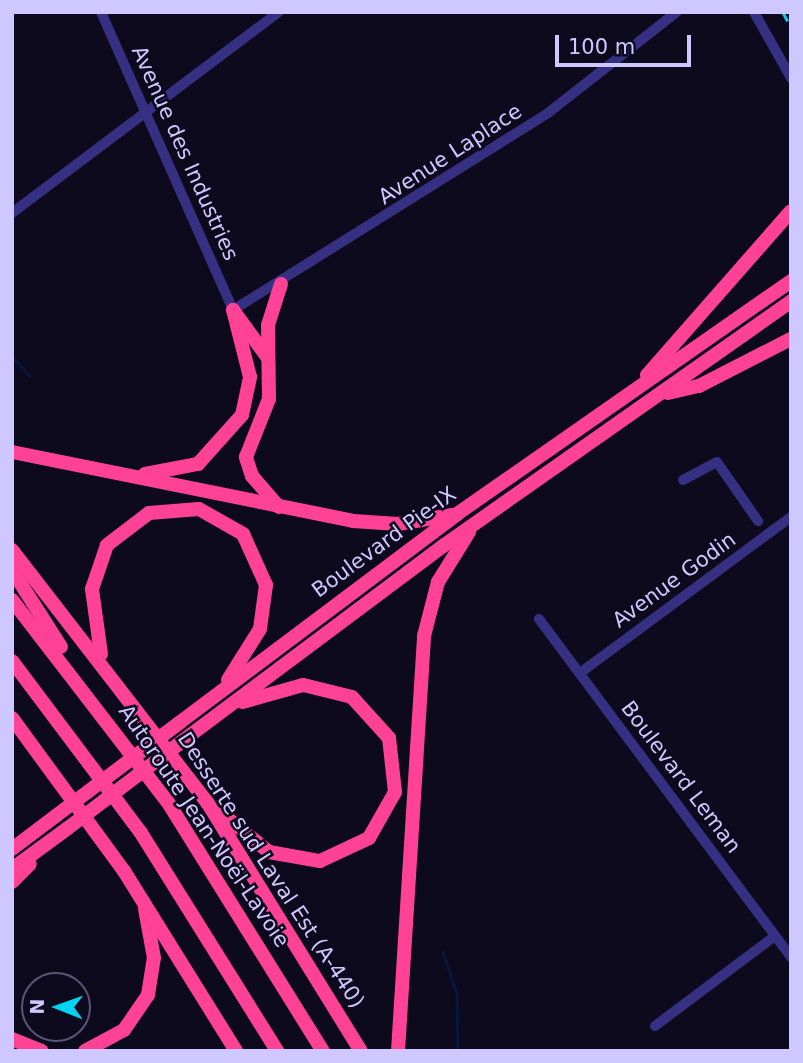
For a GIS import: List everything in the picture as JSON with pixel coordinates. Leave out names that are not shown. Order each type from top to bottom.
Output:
[{"type":"highway","points":[[630,394],[791,211]]},
{"type":"highway","name":"Boulevard Pie-IX","points":[[12,849],[19,841],[58,815],[457,514],[791,281]]},
{"type":"highway","points":[[279,507],[252,476],[246,457],[269,399],[268,320],[281,284]]},
{"type":"highway","name":"Boulevard Pie-IX","points":[[12,869],[473,526],[791,302]]},
{"type":"highway","points":[[233,310],[268,358]]},
{"type":"highway","points":[[129,476],[192,467],[238,420],[250,377],[233,310]]},
{"type":"highway","points":[[659,394],[699,386],[791,339]]},
{"type":"highway","points":[[12,452],[279,507],[379,524],[457,514]]},
{"type":"highway","points":[[102,659],[91,597],[107,545],[149,513],[199,509],[243,534],[267,585],[260,629],[221,690]]},
{"type":"highway","points":[[398,1051],[424,636],[438,582],[473,526]]},
{"type":"highway","name":"Desserte sud Laval Est (A-440)","points":[[12,550],[102,659],[208,802],[361,1051]]},
{"type":"highway","points":[[12,569],[97,705]]},
{"type":"highway","name":"Autoroute Jean-Noël-Lavoie","points":[[12,600],[97,705],[191,837],[323,1051]]},
{"type":"highway","points":[[12,661],[155,854],[277,1051]]},
{"type":"highway","points":[[208,802],[269,852],[312,862],[342,856],[369,838],[395,792],[389,738],[352,697],[303,685],[230,705]]},
{"type":"highway","points":[[12,718],[144,900],[236,1051]]},
{"type":"highway","points":[[12,727],[28,738]]},
{"type":"highway","points":[[12,882],[64,831]]},
{"type":"highway","points":[[85,1051],[124,1030],[151,987],[154,958],[144,900]]},
{"type":"highway","points":[[12,1039],[42,1051]]},
{"type":"street","name":"Avenue des Industries","points":[[102,12],[148,111],[233,310]]},
{"type":"street","points":[[12,213],[279,12]]},
{"type":"street","name":"Avenue Laplace","points":[[233,310],[281,284],[548,113],[677,12]]},
{"type":"street","points":[[754,12],[791,78]]},
{"type":"street","points":[[683,480],[717,462],[758,521]]},
{"type":"street","name":"Avenue Godin","points":[[580,673],[791,517]]},
{"type":"street","name":"Boulevard Leman","points":[[539,620],[791,957]]},
{"type":"street","points":[[656,1026],[775,936]]},
{"type":"waterway","points":[[12,356],[30,376]]},
{"type":"waterway","points":[[443,952],[457,993],[458,1051]]},
{"type":"railway","points":[[783,12],[791,27]]}]
